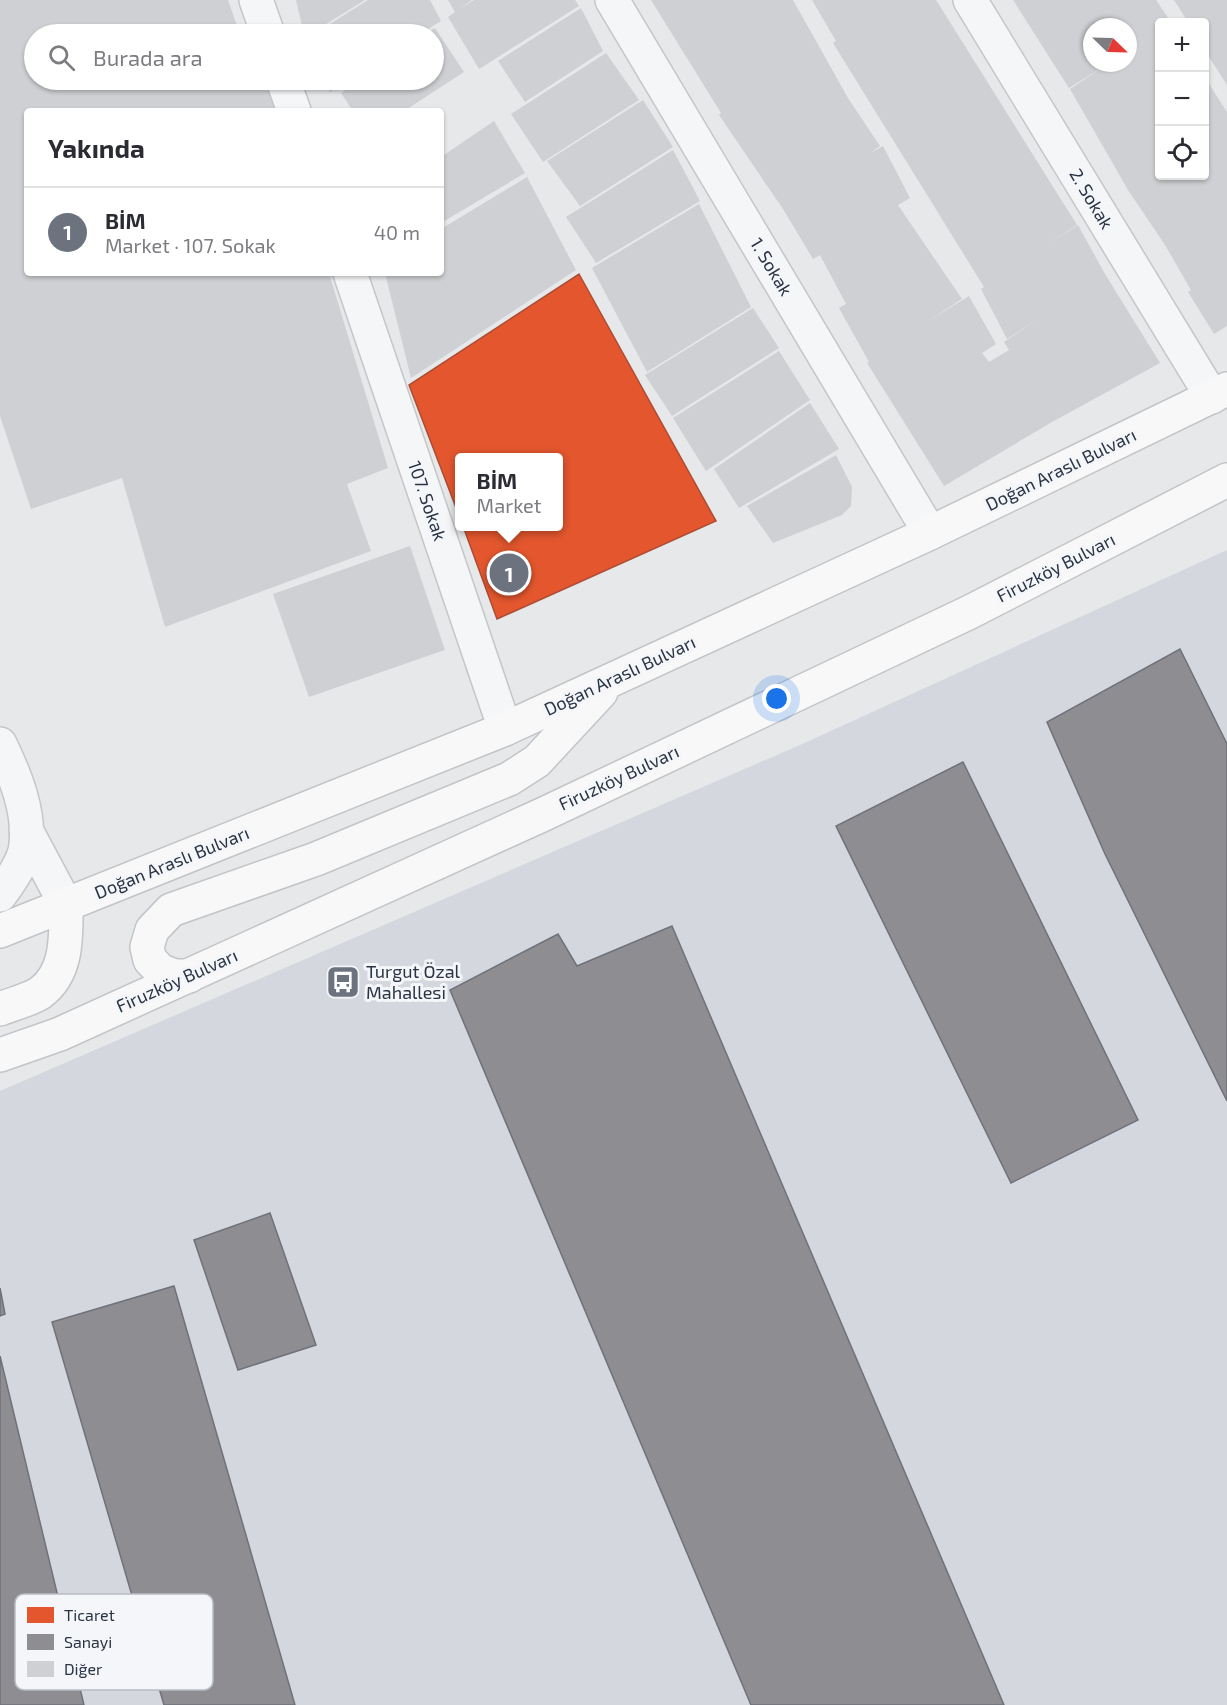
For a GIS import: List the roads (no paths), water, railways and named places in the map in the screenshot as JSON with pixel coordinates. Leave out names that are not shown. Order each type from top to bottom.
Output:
[{"type":"main road","name":"Doğan Araslı Bulvarı","points":[[0,931],[505,729],[930,533],[1220,393]]},
{"type":"main road","name":"Firuzköy Bulvarı","points":[[0,1055],[60,1034],[555,808],[960,617],[1227,480]]},
{"type":"main road","points":[[189,976],[175,976],[161,971],[150,960],[147,947],[152,930],[171,910],[316,859],[509,780],[537,761],[613,679]]},
{"type":"main road","points":[[0,1009],[40,993],[58,970],[67,944],[66,905]]},
{"type":"street","points":[[256,0],[264,24]]},
{"type":"street","name":"1. Sokak","points":[[612,0],[930,533]]},
{"type":"street","name":"2. Sokak","points":[[970,0],[1220,393]]},
{"type":"street","points":[[287,90],[293,108]]},
{"type":"street","name":"107. Sokak","points":[[351,276],[505,729]]},
{"type":"street","points":[[0,744],[17,779],[26,831],[25,852],[0,895]]},
{"type":"street","points":[[26,831],[66,905]]},
{"type":"place","name":"BİM","points":[[509,573]]},
{"type":"place","name":"Turgut Özal Mahallesi","points":[[343,982]]}]
